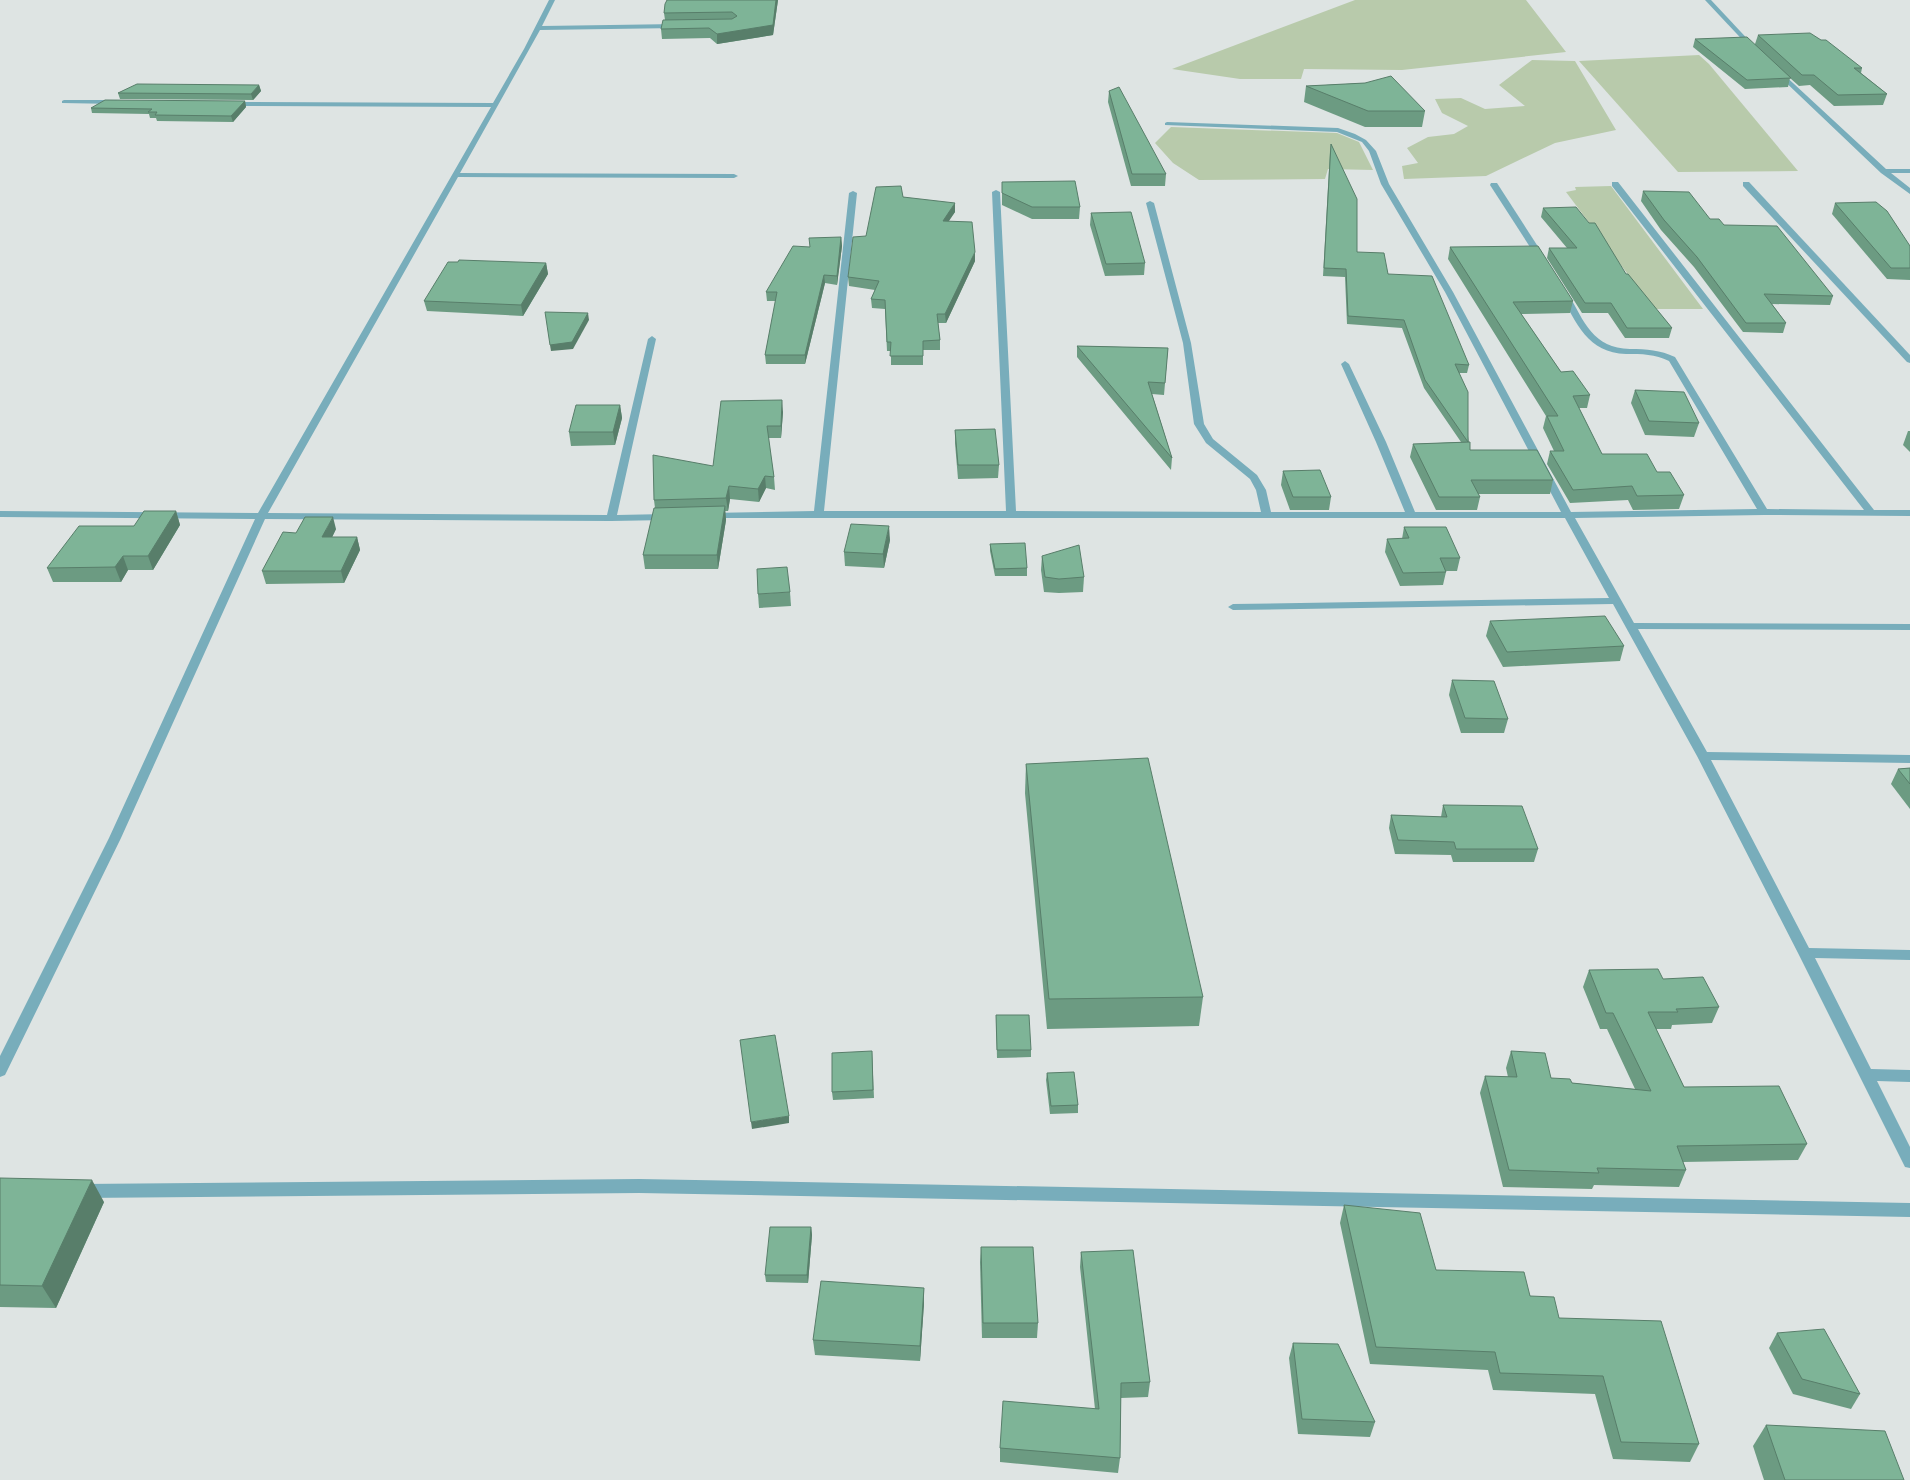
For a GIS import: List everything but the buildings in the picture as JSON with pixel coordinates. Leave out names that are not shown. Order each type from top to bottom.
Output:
[{"type":"street","points":[[0,1071],[116,838],[262,514],[552,0]]},
{"type":"street","points":[[1708,0],[1757,52]]},
{"type":"street","points":[[537,28],[688,26]]},
{"type":"street","points":[[1774,68],[1884,171],[1910,192]]},
{"type":"street","points":[[64,102],[127,102]]},
{"type":"street","points":[[223,104],[494,105]]},
{"type":"street","points":[[1167,124],[1323,129],[1353,134],[1364,141],[1372,151],[1386,184],[1449,292],[1568,515],[1703,756],[1806,952],[1910,1162]]},
{"type":"street","points":[[1884,171],[1910,171]]},
{"type":"street","points":[[454,175],[734,176]]},
{"type":"street","points":[[1494,184],[1549,270]]},
{"type":"street","points":[[1615,184],[1872,512]]},
{"type":"street","points":[[1746,184],[1910,360]]},
{"type":"street","points":[[996,192],[1011,515]]},
{"type":"street","points":[[819,514],[853,193]]},
{"type":"street","points":[[1150,203],[1187,343],[1201,432],[1218,449],[1247,470],[1254,478],[1259,486],[1267,515]]},
{"type":"street","points":[[1557,283],[1595,342],[1611,350],[1660,353],[1672,360],[1764,512]]},
{"type":"street","points":[[611,518],[652,339]]},
{"type":"street","points":[[1344,364],[1381,442],[1411,515]]},
{"type":"street","points":[[699,516],[819,514],[1568,515],[1764,512],[1910,513]]},
{"type":"street","points":[[0,514],[262,514],[611,518],[675,517]]},
{"type":"street","points":[[1233,607],[1616,601]]},
{"type":"street","points":[[1630,626],[1910,627]]},
{"type":"street","points":[[1703,756],[1910,759]]},
{"type":"street","points":[[1806,952],[1910,955]]},
{"type":"street","points":[[1867,1075],[1910,1076]]},
{"type":"street","points":[[64,1191],[639,1186],[1910,1210]]},
{"type":"green space","points":[[1355,0],[1526,0],[1566,52],[1402,70],[1304,69],[1301,79],[1240,79],[1172,69]]},
{"type":"green space","points":[[1699,55],[1709,64],[1798,171],[1678,172],[1579,61]]},
{"type":"green space","points":[[1532,60],[1575,61],[1616,130],[1555,143],[1486,176],[1404,179],[1402,166],[1418,163],[1407,148],[1428,137],[1454,134],[1468,126],[1442,113],[1435,99],[1461,98],[1485,109],[1525,106],[1499,85]]},
{"type":"green space","points":[[1171,127],[1337,133],[1359,142],[1373,170],[1328,169],[1325,179],[1199,180],[1173,163],[1155,143]]},
{"type":"green space","points":[[1611,186],[1703,309],[1654,309],[1566,192],[1576,190],[1575,187]]}]
